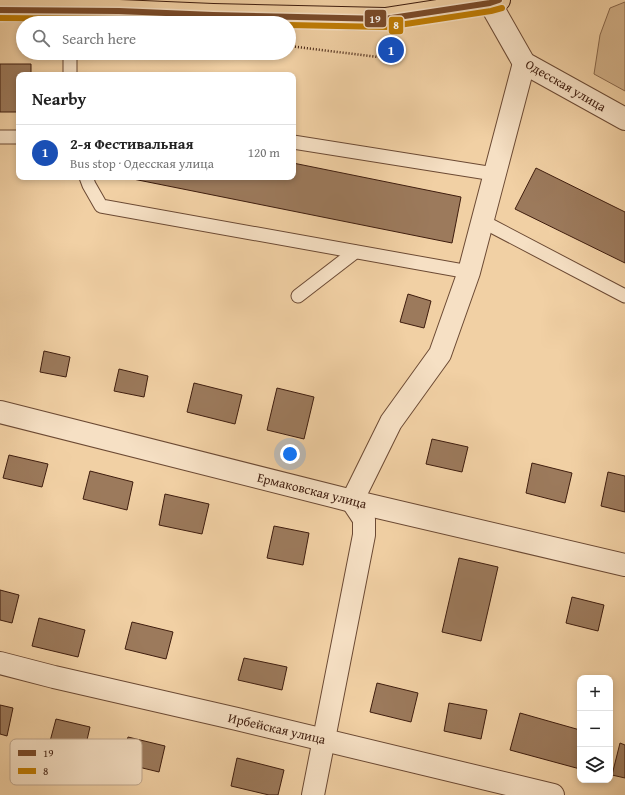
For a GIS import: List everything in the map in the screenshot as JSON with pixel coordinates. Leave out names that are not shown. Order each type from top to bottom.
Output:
[{"type":"main road","name":"Одесская улица","points":[[296,18],[385,19],[494,1]]},
{"type":"main road","name":"Одесская улица","points":[[0,10],[59,16]]},
{"type":"street","name":"Одесская улица","points":[[494,1],[524,63],[625,119]]},
{"type":"street","points":[[313,795],[364,535],[364,519],[352,501],[390,422],[440,354],[469,272],[524,63]]},
{"type":"street","name":"Ермаковская улица","points":[[0,412],[352,501],[625,565]]},
{"type":"street","name":"Ирбейская улица","points":[[0,663],[553,795]]},
{"type":"lane","points":[[70,60],[70,72]]},
{"type":"lane","points":[[0,138],[16,137]]},
{"type":"lane","points":[[296,142],[494,174]]},
{"type":"lane","points":[[87,180],[101,206],[469,272]]},
{"type":"lane","points":[[482,221],[625,296]]},
{"type":"lane","points":[[298,296],[355,252]]},
{"type":"path","points":[[296,47],[378,57]]},
{"type":"shaded area","points":[[625,2],[625,91],[594,74],[600,35],[610,8]]},
{"type":"building","points":[[0,64],[31,64],[31,72],[16,72],[16,112],[0,112]]},
{"type":"building","points":[[296,164],[461,197],[452,243],[138,180],[296,180]]},
{"type":"building","points":[[536,168],[625,212],[625,263],[515,209]]},
{"type":"building","points":[[408,294],[431,301],[424,328],[400,322]]},
{"type":"building","points":[[44,351],[70,357],[66,377],[40,372]]},
{"type":"building","points":[[119,369],[148,376],[144,397],[114,391]]},
{"type":"building","points":[[194,383],[242,395],[235,424],[187,412]]},
{"type":"building","points":[[277,388],[314,397],[304,439],[267,430]]},
{"type":"building","points":[[432,439],[468,447],[462,472],[426,464]]},
{"type":"building","points":[[9,455],[48,464],[42,487],[3,478]]},
{"type":"building","points":[[532,463],[572,473],[565,503],[526,493]]},
{"type":"building","points":[[90,471],[133,482],[127,510],[83,499]]},
{"type":"building","points":[[608,472],[625,476],[625,512],[601,506]]},
{"type":"building","points":[[165,494],[209,504],[202,534],[159,525]]},
{"type":"building","points":[[274,526],[309,533],[303,565],[267,558]]},
{"type":"building","points":[[459,558],[498,567],[481,641],[442,632]]},
{"type":"building","points":[[0,590],[19,595],[12,623],[0,620]]},
{"type":"building","points":[[572,597],[604,605],[598,631],[566,623]]},
{"type":"building","points":[[39,618],[85,630],[78,657],[32,646]]},
{"type":"building","points":[[132,622],[173,632],[166,659],[125,649]]},
{"type":"building","points":[[244,658],[287,667],[282,690],[238,680]]},
{"type":"building","points":[[377,683],[418,693],[411,722],[370,712]]},
{"type":"building","points":[[449,703],[487,710],[481,739],[444,731]]},
{"type":"building","points":[[0,705],[13,708],[7,736],[0,734]]},
{"type":"building","points":[[520,713],[577,729],[577,768],[510,750]]},
{"type":"building","points":[[56,719],[90,727],[87,739],[51,739]]},
{"type":"building","points":[[142,740],[165,746],[159,772],[142,768]]},
{"type":"building","points":[[620,743],[625,745],[625,778],[613,775]]},
{"type":"building","points":[[237,758],[284,770],[278,795],[269,795],[231,786]]},
{"type":"transit line","name":"19","points":[[296,17],[385,19],[490,3],[499,0]]},
{"type":"transit line","name":"8","points":[[296,25],[386,27],[502,8]]},
{"type":"transit line","name":"19","points":[[0,10],[119,11],[256,16]]},
{"type":"transit line","name":"8","points":[[0,18],[16,18]]},
{"type":"place","name":"2-я Фестивальная","points":[[391,50]]}]
